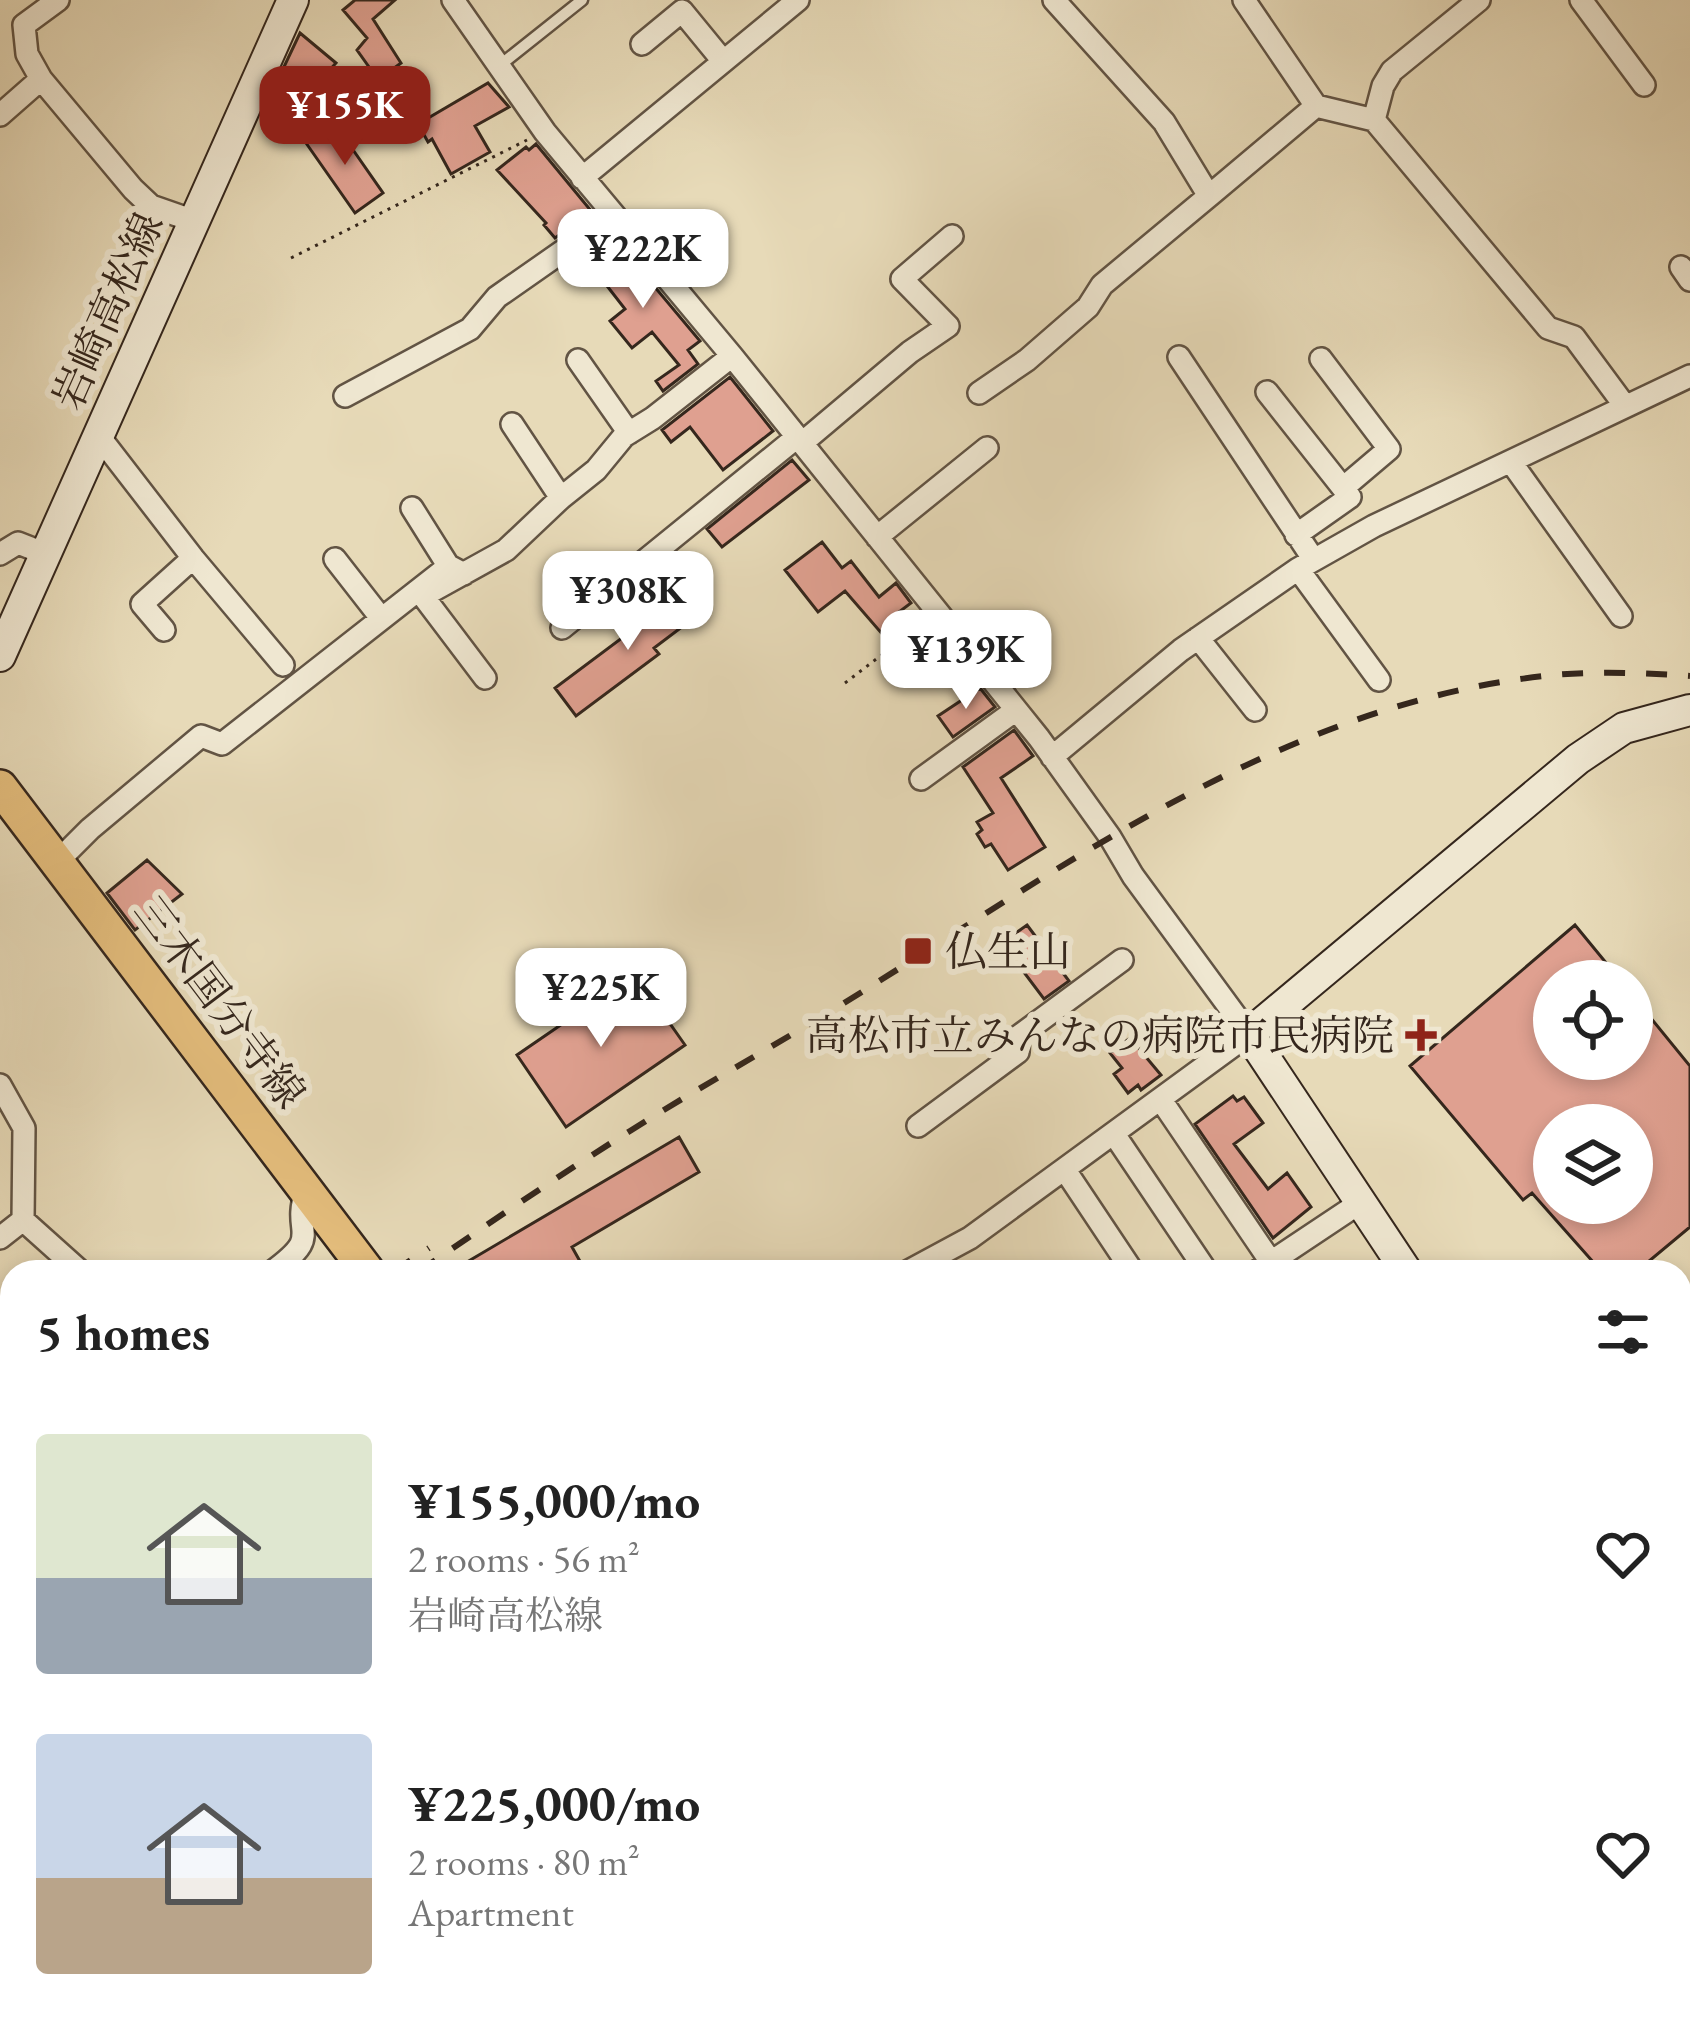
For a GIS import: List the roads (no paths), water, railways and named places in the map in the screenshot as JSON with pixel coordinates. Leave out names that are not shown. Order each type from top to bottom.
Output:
[{"type":"main road","name":"三木国分寺線","points":[[0,787],[359,1260]]},
{"type":"street","points":[[58,0],[24,25],[27,54],[41,79],[151,206],[194,221]]},
{"type":"street","name":"岩崎高松線","points":[[0,656],[293,0]]},
{"type":"street","points":[[453,0],[582,178],[732,356],[1016,710],[1249,1034],[1399,1260]]},
{"type":"street","points":[[582,178],[798,0]]},
{"type":"street","points":[[1054,0],[1164,122],[1209,196]]},
{"type":"street","points":[[1244,0],[1316,106],[1374,120],[1548,328],[1574,338],[1625,406]]},
{"type":"street","points":[[1374,120],[1392,71],[1479,0]]},
{"type":"street","points":[[1581,0],[1644,85]]},
{"type":"street","points":[[642,44],[682,10],[723,61]]},
{"type":"street","points":[[0,115],[41,79]]},
{"type":"street","points":[[979,393],[1027,360],[1088,307],[1102,285],[1316,106]]},
{"type":"street","points":[[345,396],[470,329],[496,298],[614,216]]},
{"type":"street","points":[[562,628],[948,326],[902,279],[952,236]]},
{"type":"street","points":[[57,862],[201,736],[223,744],[381,618],[457,570],[521,538],[629,433],[732,356]]},
{"type":"street","points":[[1179,357],[1296,535],[1306,565],[1379,680]]},
{"type":"street","points":[[1321,358],[1389,449],[1343,488]]},
{"type":"street","points":[[578,360],[629,433]]},
{"type":"street","points":[[1052,758],[1198,638],[1306,565],[1374,526],[1690,376]]},
{"type":"street","points":[[1267,392],[1349,496],[1296,535]]},
{"type":"street","points":[[512,424],[561,498]]},
{"type":"street","points":[[98,435],[283,665]]},
{"type":"street","points":[[877,537],[987,448]]},
{"type":"street","points":[[1511,462],[1621,616]]},
{"type":"street","points":[[412,508],[457,570]]},
{"type":"street","points":[[0,554],[18,542],[46,554]]},
{"type":"street","points":[[164,630],[142,604],[193,558]]},
{"type":"street","points":[[335,559],[381,618]]},
{"type":"street","points":[[457,570],[423,596],[484,678]]},
{"type":"street","points":[[1198,638],[1256,710]]},
{"type":"street","points":[[921,778],[1016,710]]},
{"type":"street","points":[[944,1260],[1249,1034],[1577,759],[1624,728],[1690,710]]},
{"type":"street","points":[[918,1126],[1018,1052],[1019,1036],[1122,960]]},
{"type":"street","points":[[0,1084],[24,1128],[23,1220],[68,1260]]},
{"type":"street","points":[[1161,1100],[1259,1260]]},
{"type":"street","points":[[1114,1134],[1199,1260]]},
{"type":"street","points":[[1065,1170],[1125,1260]]},
{"type":"street","points":[[287,1260],[303,1247],[306,1191]]},
{"type":"street","points":[[1274,1260],[1361,1202]]},
{"type":"street","points":[[0,1238],[23,1220]]},
{"type":"lane","points":[[499,66],[583,0]]},
{"type":"railway","points":[[436,1260],[630,1131],[1103,841],[1275,752],[1365,717],[1457,691],[1553,675],[1690,676]]},
{"type":"railway","points":[[411,1260],[429,1248]]},
{"type":"place","name":"仏生山","points":[[918,951]]},
{"type":"place","name":"高松市立みんなの病院市民病院","points":[[1421,1035]]}]
